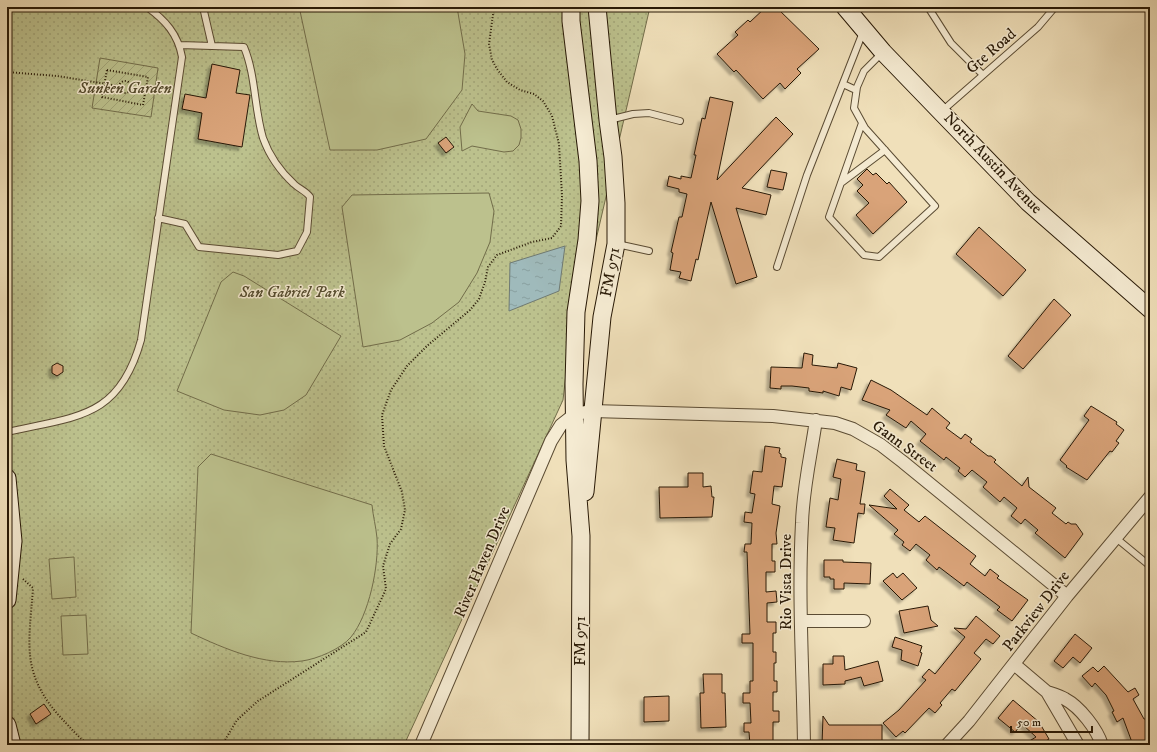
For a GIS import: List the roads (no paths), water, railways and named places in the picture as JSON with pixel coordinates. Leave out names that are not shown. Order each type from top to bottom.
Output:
[{"type":"main road","name":"FM 971","points":[[571,7],[571,22],[588,161],[590,201],[586,247],[576,312],[574,414],[575,460],[580,536],[580,745]]},
{"type":"main road","name":"FM 971","points":[[580,536],[602,317],[616,244],[614,164],[608,120],[597,7]]},
{"type":"main road","name":"North Austin Avenue","points":[[845,7],[883,52],[942,111],[974,147],[1028,202],[1150,309]]},
{"type":"main road","points":[[583,122],[608,120]]},
{"type":"main road","points":[[7,478],[13,541],[7,600]]},
{"type":"main road","points":[[7,725],[12,745]]},
{"type":"street","points":[[574,414],[592,411]]},
{"type":"street","name":"Gann Street","points":[[592,411],[773,416],[835,423],[853,429],[881,445],[1067,596]]},
{"type":"street","name":"River Haven Drive","points":[[421,745],[551,441],[561,425],[574,414]]},
{"type":"street","name":"Rio Vista Drive","points":[[804,745],[800,568],[805,488],[816,420]]},
{"type":"street","name":"Parkview Drive","points":[[947,745],[970,721],[1067,596],[1150,497]]},
{"type":"street","points":[[802,621],[864,621]]},
{"type":"street","points":[[1014,664],[1047,692],[1078,745]]},
{"type":"street","points":[[1047,692],[1066,699],[1075,706],[1088,720],[1102,745]]},
{"type":"lane","points":[[7,432],[82,415],[106,402],[128,376],[141,340],[181,70],[180,45],[174,33],[165,21],[147,7]]},
{"type":"lane","points":[[202,7],[212,46]]},
{"type":"lane","points":[[928,7],[951,43],[983,75]]},
{"type":"lane","name":"Gte Road","points":[[942,111],[1038,27],[1055,7]]},
{"type":"lane","points":[[777,267],[807,175],[864,29]]},
{"type":"lane","points":[[158,218],[185,224],[199,247],[278,255],[297,251],[307,232],[310,197],[307,192],[300,190],[278,168],[264,138],[254,95],[249,59],[244,47],[180,45]]},
{"type":"lane","points":[[862,123],[829,217],[864,255],[879,257],[935,206],[884,150],[862,123],[854,108],[856,90],[864,71],[883,52]]},
{"type":"lane","points":[[843,84],[856,90]]},
{"type":"lane","points":[[608,120],[634,114],[649,114],[680,121]]},
{"type":"lane","points":[[840,184],[884,150]]},
{"type":"lane","points":[[616,244],[649,251]]},
{"type":"lane","points":[[1116,538],[1150,566]]},
{"type":"water","points":[[565,246],[559,291],[509,311],[510,263]]},
{"type":"park label","name":"Sunken Garden","points":[[125,88]]},
{"type":"park label","name":"San Gabriel Park","points":[[292,292]]}]
